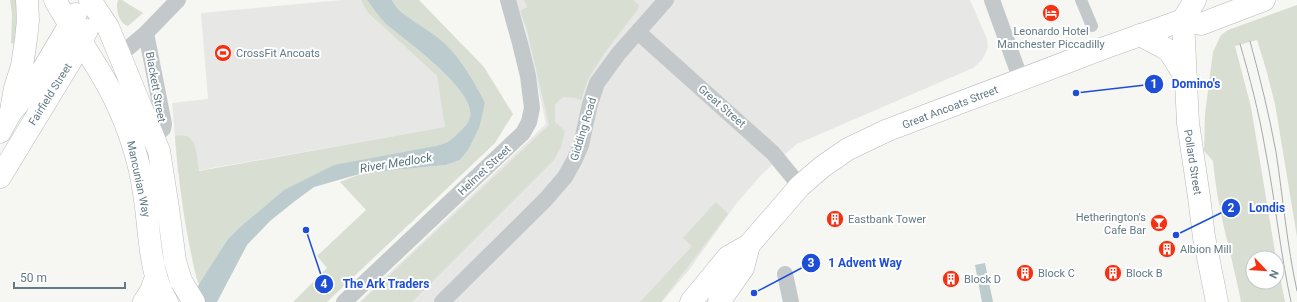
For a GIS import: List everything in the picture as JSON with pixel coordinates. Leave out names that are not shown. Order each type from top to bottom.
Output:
[{"type":"main road","name":"Fairfield Street","points":[[11,112],[15,88],[22,66],[26,39],[28,20],[27,0]]},
{"type":"main road","name":"Mancunian Way","points":[[55,0],[96,65],[112,94],[129,134],[136,157],[147,214],[152,261],[156,277],[167,302]]},
{"type":"main road","points":[[1195,0],[1184,19],[1201,24],[1264,0]]},
{"type":"main road","name":"Fairfield Street","points":[[0,177],[91,4]]},
{"type":"main road","name":"Mancunian Way","points":[[91,4],[108,27],[159,151],[175,261],[181,281],[194,302]]},
{"type":"main road","name":"Great Ancoats Street","points":[[691,302],[728,257],[748,245],[800,186],[822,167],[848,149],[888,130],[1184,19]]},
{"type":"main road","name":"Pollard Street","points":[[1184,19],[1185,78],[1188,123],[1204,237],[1217,302]]},
{"type":"main road","name":"Fairfield Street","points":[[0,132],[11,112],[32,88],[75,33]]},
{"type":"main road","points":[[1140,35],[1164,47],[1169,52],[1185,78]]},
{"type":"main road","name":"Great Ancoats Street","points":[[719,302],[743,268],[748,245]]},
{"type":"main road","points":[[144,302],[151,291],[156,277]]},
{"type":"street","points":[[120,55],[146,33],[178,0]]},
{"type":"street","name":"Helmet Street","points":[[344,302],[523,133],[529,122],[532,108],[528,76],[508,0]]},
{"type":"street","name":"Gidding Road","points":[[442,302],[546,199],[565,176],[575,159],[581,144],[590,104],[597,83],[619,53],[666,0]]},
{"type":"street","points":[[992,0],[1021,80]]},
{"type":"street","points":[[1081,0],[1092,26]]},
{"type":"street","name":"Great Street","points":[[638,32],[773,153],[800,186]]},
{"type":"street","name":"Blackett Street","points":[[146,33],[164,124],[163,129],[153,136]]},
{"type":"street","points":[[785,274],[791,302]]},
{"type":"shaded area","points":[[10,0],[16,0],[16,27],[14,44],[11,43],[12,14]]},
{"type":"shaded area","points":[[118,0],[122,0],[143,13],[128,26],[125,25],[118,15]]},
{"type":"shaded area","points":[[342,0],[361,0],[367,12],[437,76],[446,127],[178,174],[172,103],[208,99],[201,13]]},
{"type":"shaded area","points":[[361,0],[367,0],[386,24],[423,54],[451,80],[462,93],[469,106],[469,120],[459,133],[446,143],[284,190],[228,239],[199,285],[193,264],[184,217],[175,136],[183,135],[192,141],[195,146],[199,171],[445,127],[437,76],[367,12]]},
{"type":"shaded area","points":[[392,0],[419,0],[484,67],[513,114],[495,143],[327,302],[293,302],[327,268],[317,256],[366,210],[340,182],[363,173],[446,165],[460,160],[468,150],[485,103]]},
{"type":"shaded area","points":[[516,0],[970,0],[987,39],[988,48],[982,60],[973,68],[797,144],[762,174],[736,204],[689,270],[662,302],[359,302],[546,124],[526,31]]},
{"type":"shaded area","points":[[524,0],[633,0],[639,5],[638,9],[603,55],[588,79],[581,100],[563,97],[555,104],[555,122],[565,131],[561,147],[554,160],[412,302],[361,302],[549,125],[527,30],[520,11],[527,7]]},
{"type":"shaded area","points":[[1297,5],[1297,237],[1275,104],[1257,40],[1235,46],[1251,107],[1275,250],[1245,250],[1245,290],[1283,290],[1285,302],[1241,302],[1221,214],[1213,161],[1204,151],[1205,114],[1213,52],[1221,35],[1228,30]]},
{"type":"shaded area","points":[[716,202],[728,214],[661,302],[640,302],[692,246],[683,238]]},
{"type":"water","name":"River Medlock","points":[[367,0],[392,0],[401,12],[444,43],[467,72],[485,103],[479,128],[468,150],[460,160],[446,165],[363,173],[314,187],[270,221],[247,245],[217,302],[189,302],[228,239],[284,190],[334,165],[436,146],[444,143],[456,136],[469,120],[469,106],[462,93],[451,80],[423,54],[386,24]]},
{"type":"water","points":[[985,263],[993,302],[982,302],[975,265]]},
{"type":"tram line","points":[[1250,41],[1276,152],[1297,291]]},
{"type":"tram line","points":[[1240,44],[1263,135],[1291,302]]},
{"type":"place","name":"Leonardo Hotel Manchester Piccadilly","points":[[1051,13]]},
{"type":"place","name":"CrossFit Ancoats","points":[[223,53]]},
{"type":"place","name":"Domino's","points":[[1076,93]]},
{"type":"place","name":"Eastbank Tower","points":[[835,219]]},
{"type":"place","name":"Hetherington's Cafe Bar","points":[[1159,223]]},
{"type":"place","name":"The Ark Traders","points":[[306,230]]},
{"type":"place","name":"Londis","points":[[1176,235]]},
{"type":"place","name":"Albion Mill","points":[[1167,249]]},
{"type":"place","name":"Block C","points":[[1025,273]]},
{"type":"place","name":"Block B","points":[[1113,273]]},
{"type":"place","name":"Block D","points":[[951,279]]},
{"type":"place","name":"1 Advent Way","points":[[754,293]]}]
